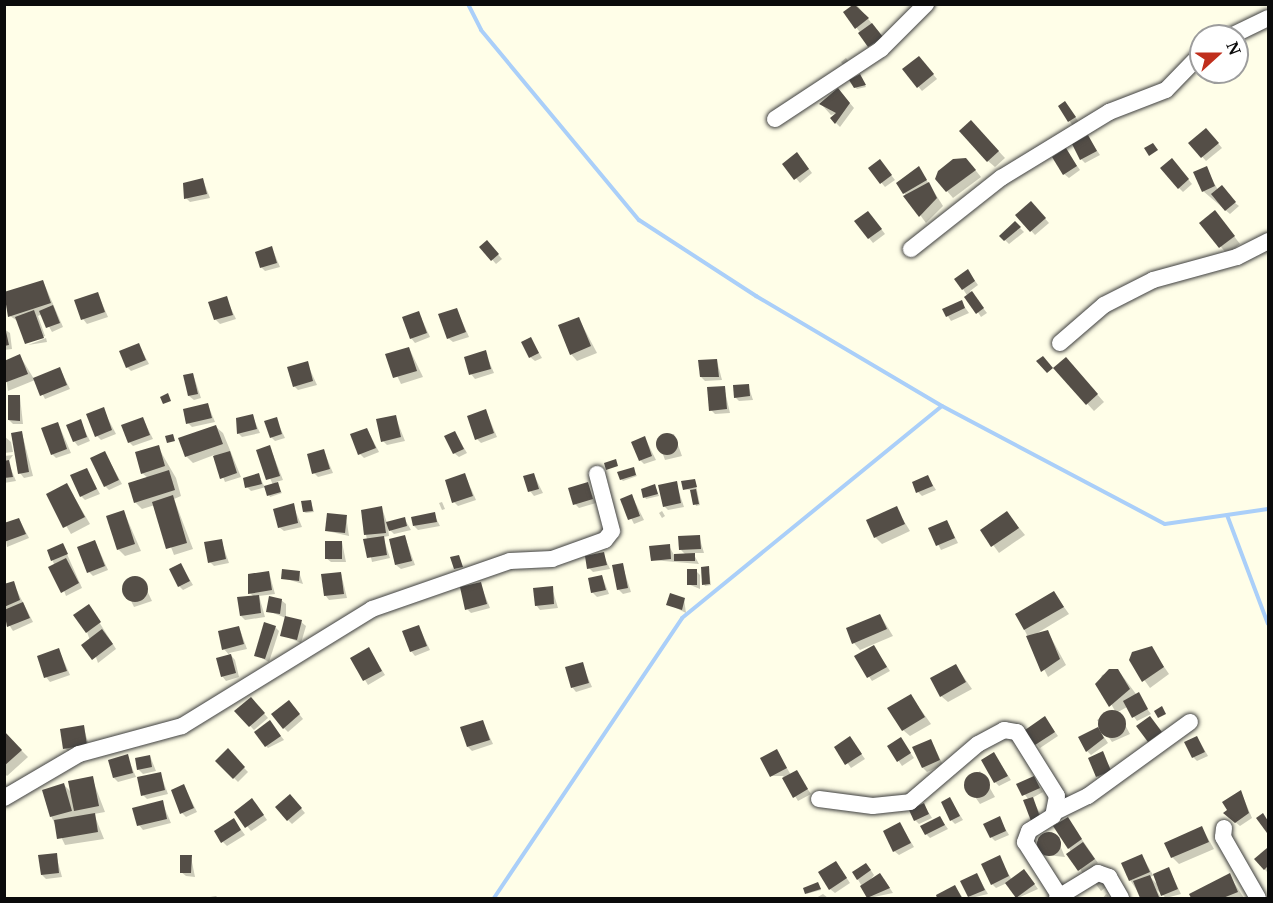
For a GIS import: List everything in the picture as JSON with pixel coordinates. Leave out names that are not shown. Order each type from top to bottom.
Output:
[{"type":"street","points":[[775,119],[881,49],[926,4]]},
{"type":"street","points":[[1249,27],[1269,18]]},
{"type":"street","points":[[910,249],[1001,178],[1109,112],[1166,90],[1189,66]]},
{"type":"street","points":[[1060,343],[1104,305],[1153,280],[1237,257],[1269,241]]},
{"type":"street","points":[[4,798],[79,754],[182,726],[372,609],[510,561],[552,559],[605,540],[612,531],[597,474]]},
{"type":"street","points":[[1121,898],[1109,877],[1098,873],[1058,898],[1024,842],[1029,831],[1057,811],[1088,796],[1190,722]]},
{"type":"street","points":[[819,799],[873,806],[910,802],[969,750],[1004,730],[1017,732],[1036,760],[1057,796],[1057,811]]},
{"type":"street","points":[[1224,828],[1223,837],[1258,898]]},
{"type":"building","points":[[854,4],[869,18],[855,29],[843,12]]},
{"type":"building","points":[[872,23],[883,37],[868,47],[858,33]]},
{"type":"building","points":[[919,56],[934,74],[917,88],[902,69]]},
{"type":"building","points":[[860,74],[866,85],[854,88],[849,80]]},
{"type":"building","points":[[838,88],[850,103],[835,124],[830,118],[836,113],[819,104]]},
{"type":"building","points":[[1065,101],[1076,117],[1068,122],[1058,106]]},
{"type":"building","points":[[971,120],[999,151],[987,162],[959,131]]},
{"type":"building","points":[[1206,128],[1219,143],[1201,158],[1188,143]]},
{"type":"building","points":[[1088,135],[1097,151],[1080,160],[1072,144]]},
{"type":"building","points":[[1153,143],[1158,150],[1149,156],[1144,148]]},
{"type":"building","points":[[1066,148],[1077,166],[1063,175],[1052,157]]},
{"type":"building","points":[[797,152],[809,169],[794,180],[782,164]]},
{"type":"building","points":[[966,158],[976,170],[946,192],[935,179],[938,171],[953,159]]},
{"type":"building","points":[[1172,158],[1189,179],[1178,189],[1160,168]]},
{"type":"building","points":[[880,159],[892,175],[880,184],[868,168]]},
{"type":"building","points":[[919,166],[927,180],[903,194],[896,183]]},
{"type":"building","points":[[1207,166],[1215,186],[1202,192],[1193,172]]},
{"type":"building","points":[[203,178],[207,194],[184,199],[183,183]]},
{"type":"building","points":[[929,182],[937,198],[919,217],[903,196]]},
{"type":"building","points":[[1222,185],[1236,202],[1225,211],[1211,194]]},
{"type":"building","points":[[1031,201],[1046,218],[1030,232],[1015,215]]},
{"type":"building","points":[[1215,210],[1235,236],[1219,248],[1199,223]]},
{"type":"building","points":[[868,211],[882,229],[868,239],[854,221]]},
{"type":"building","points":[[1015,221],[1021,227],[1004,241],[999,236]]},
{"type":"building","points":[[487,240],[499,254],[491,261],[479,247]]},
{"type":"building","points":[[272,246],[277,263],[260,268],[255,252]]},
{"type":"building","points":[[968,269],[975,281],[962,290],[954,279]]},
{"type":"building","points":[[43,280],[51,303],[8,317],[4,292]]},
{"type":"building","points":[[972,291],[984,308],[976,314],[964,297]]},
{"type":"building","points":[[98,292],[105,312],[81,320],[74,300]]},
{"type":"building","points":[[227,296],[233,315],[214,320],[208,302]]},
{"type":"building","points":[[962,300],[965,308],[946,317],[942,309]]},
{"type":"building","points":[[53,305],[60,323],[46,328],[39,311]]},
{"type":"building","points":[[457,308],[466,332],[447,339],[438,314]]},
{"type":"building","points":[[34,310],[44,338],[25,344],[15,317]]},
{"type":"building","points":[[419,311],[427,333],[410,339],[402,317]]},
{"type":"building","points":[[579,317],[591,346],[570,355],[558,325]]},
{"type":"building","points":[[4,323],[9,345],[4,346]]},
{"type":"building","points":[[531,337],[539,353],[529,358],[521,342]]},
{"type":"building","points":[[139,343],[146,360],[126,368],[119,351]]},
{"type":"building","points":[[409,347],[417,371],[393,378],[385,354]]},
{"type":"building","points":[[486,350],[491,369],[469,375],[464,357]]},
{"type":"building","points":[[20,354],[28,374],[4,383],[4,361]]},
{"type":"building","points":[[1043,356],[1053,368],[1047,373],[1036,361]]},
{"type":"building","points":[[1066,357],[1098,394],[1086,405],[1053,368]]},
{"type":"building","points":[[717,359],[719,377],[700,377],[698,360]]},
{"type":"building","points":[[308,361],[313,381],[293,387],[287,367]]},
{"type":"building","points":[[60,367],[67,385],[40,396],[33,378]]},
{"type":"building","points":[[193,373],[198,394],[188,396],[183,375]]},
{"type":"building","points":[[749,384],[750,396],[734,398],[733,385]]},
{"type":"building","points":[[725,386],[727,409],[709,411],[707,387]]},
{"type":"building","points":[[168,393],[171,401],[163,404],[160,397]]},
{"type":"building","points":[[8,395],[20,395],[20,421],[8,420]]},
{"type":"building","points":[[208,403],[212,418],[186,424],[183,409]]},
{"type":"building","points":[[104,407],[112,430],[95,437],[86,414]]},
{"type":"building","points":[[486,409],[494,433],[475,440],[467,416]]},
{"type":"building","points":[[253,414],[257,429],[237,434],[236,418]]},
{"type":"building","points":[[396,415],[401,437],[381,442],[376,419]]},
{"type":"building","points":[[143,417],[150,435],[128,443],[121,425]]},
{"type":"building","points":[[277,417],[282,434],[270,438],[264,421]]},
{"type":"building","points":[[81,419],[87,437],[73,442],[66,425]]},
{"type":"building","points":[[58,422],[67,449],[51,455],[41,428]]},
{"type":"building","points":[[216,425],[223,444],[185,457],[178,438]]},
{"type":"building","points":[[367,428],[376,448],[358,455],[350,434]]},
{"type":"building","points":[[22,431],[29,472],[18,474],[11,433]]},
{"type":"building","points":[[455,431],[464,449],[453,454],[444,436]]},
{"type":"building","points":[[663,433],[671,433],[678,440],[678,448],[671,455],[663,455],[656,448],[656,440]]},
{"type":"building","points":[[173,434],[175,441],[167,443],[165,436]]},
{"type":"building","points":[[645,436],[652,456],[639,461],[631,442]]},
{"type":"building","points":[[159,445],[165,466],[141,474],[135,452]]},
{"type":"building","points":[[270,445],[280,476],[266,480],[256,450]]},
{"type":"building","points":[[324,449],[330,469],[312,474],[307,454]]},
{"type":"building","points":[[105,451],[119,480],[104,487],[90,458]]},
{"type":"building","points":[[230,451],[237,473],[220,479],[213,456]]},
{"type":"building","points":[[616,459],[618,466],[606,470],[604,463]]},
{"type":"building","points":[[9,460],[13,477],[4,478],[4,461]]},
{"type":"building","points":[[634,467],[636,475],[620,480],[617,472]]},
{"type":"building","points":[[87,468],[97,489],[80,497],[70,475]]},
{"type":"building","points":[[169,470],[175,490],[134,503],[128,483]]},
{"type":"building","points":[[259,473],[262,484],[245,488],[243,478]]},
{"type":"building","points":[[465,473],[473,496],[452,503],[445,480]]},
{"type":"building","points":[[534,473],[539,489],[528,492],[523,476]]},
{"type":"building","points":[[928,475],[933,486],[916,493],[912,482]]},
{"type":"building","points":[[695,479],[697,487],[683,490],[681,481]]},
{"type":"building","points":[[677,481],[681,503],[663,507],[658,485]]},
{"type":"building","points":[[278,482],[281,492],[267,496],[264,486]]},
{"type":"building","points":[[588,482],[593,499],[573,505],[568,488]]},
{"type":"building","points":[[67,483],[85,517],[63,528],[46,494]]},
{"type":"building","points":[[655,484],[658,494],[643,498],[641,489]]},
{"type":"building","points":[[696,489],[699,504],[693,505],[690,490]]},
{"type":"building","points":[[632,494],[640,516],[628,520],[620,499]]},
{"type":"building","points":[[173,495],[187,543],[166,549],[152,502]]},
{"type":"building","points":[[311,500],[313,511],[303,512],[301,501]]},
{"type":"building","points":[[294,503],[298,523],[278,528],[273,509]]},
{"type":"building","points":[[382,506],[386,533],[364,535],[361,510]]},
{"type":"building","points":[[897,506],[905,524],[874,538],[866,520]]},
{"type":"building","points":[[124,510],[135,544],[117,550],[106,516]]},
{"type":"building","points":[[1007,511],[1019,528],[991,547],[980,530]]},
{"type":"building","points":[[435,512],[437,522],[413,526],[411,517]]},
{"type":"building","points":[[327,513],[347,515],[345,533],[325,531]]},
{"type":"building","points":[[405,517],[407,526],[389,531],[386,522]]},
{"type":"building","points":[[19,518],[26,534],[4,542],[4,523]]},
{"type":"building","points":[[947,520],[955,538],[936,546],[928,528]]},
{"type":"building","points":[[405,535],[412,561],[395,565],[389,539]]},
{"type":"building","points":[[700,535],[701,549],[679,550],[678,536]]},
{"type":"building","points":[[384,536],[387,555],[367,558],[363,539]]},
{"type":"building","points":[[222,539],[226,559],[208,563],[204,542]]},
{"type":"building","points":[[95,540],[105,566],[87,573],[77,547]]},
{"type":"building","points":[[325,541],[342,541],[342,559],[325,559]]},
{"type":"building","points":[[63,543],[68,554],[51,561],[47,550]]},
{"type":"building","points":[[670,544],[671,559],[651,561],[649,546]]},
{"type":"building","points":[[604,552],[607,565],[587,569],[585,556]]},
{"type":"building","points":[[695,553],[695,561],[674,561],[674,554]]},
{"type":"building","points":[[459,555],[463,567],[454,569],[450,557]]},
{"type":"building","points":[[66,558],[79,583],[61,593],[48,567]]},
{"type":"building","points":[[181,563],[190,581],[178,587],[169,569]]},
{"type":"building","points":[[623,563],[628,588],[617,590],[612,565]]},
{"type":"building","points":[[709,566],[710,584],[702,585],[701,567]]},
{"type":"building","points":[[282,569],[300,571],[299,581],[281,579]]},
{"type":"building","points":[[687,569],[697,569],[697,585],[687,585]]},
{"type":"building","points":[[269,571],[272,590],[248,594],[248,574]]},
{"type":"building","points":[[341,572],[344,594],[324,596],[321,574]]},
{"type":"building","points":[[602,575],[606,590],[591,593],[588,578]]},
{"type":"building","points":[[135,576],[144,580],[148,589],[144,598],[135,602],[126,598],[122,589],[126,580]]},
{"type":"building","points":[[14,581],[20,600],[4,607],[4,584]]},
{"type":"building","points":[[481,582],[487,604],[465,610],[460,587]]},
{"type":"building","points":[[553,586],[554,604],[535,606],[533,588]]},
{"type":"building","points":[[1054,591],[1064,607],[1024,630],[1015,614]]},
{"type":"building","points":[[670,593],[685,598],[682,610],[666,605]]},
{"type":"building","points":[[259,595],[261,613],[240,616],[237,597]]},
{"type":"building","points":[[269,596],[282,599],[280,614],[266,612]]},
{"type":"building","points":[[23,602],[30,618],[7,627],[4,610]]},
{"type":"building","points":[[89,604],[101,622],[86,633],[73,615]]},
{"type":"building","points":[[880,614],[887,629],[852,644],[846,628]]},
{"type":"building","points":[[285,616],[302,620],[297,640],[280,636]]},
{"type":"building","points":[[264,622],[276,626],[265,659],[254,656]]},
{"type":"building","points":[[419,625],[427,646],[410,652],[402,631]]},
{"type":"building","points":[[239,626],[244,644],[222,650],[218,631]]},
{"type":"building","points":[[102,629],[113,644],[92,660],[81,645]]},
{"type":"building","points":[[1048,630],[1060,659],[1041,672],[1026,636]]},
{"type":"building","points":[[874,645],[887,667],[867,678],[854,656]]},
{"type":"building","points":[[1152,646],[1164,667],[1142,682],[1129,660],[1132,652]]},
{"type":"building","points":[[369,647],[382,671],[363,681],[350,658]]},
{"type":"building","points":[[59,648],[67,671],[44,678],[37,656]]},
{"type":"building","points":[[231,654],[236,673],[221,677],[216,658]]},
{"type":"building","points":[[583,662],[589,683],[571,688],[565,667]]},
{"type":"building","points":[[956,664],[966,682],[940,697],[930,678]]},
{"type":"building","points":[[1109,669],[1118,669],[1130,689],[1109,707],[1095,684]]},
{"type":"building","points":[[1139,692],[1148,709],[1132,718],[1123,701]]},
{"type":"building","points":[[911,694],[925,717],[902,731],[887,708]]},
{"type":"building","points":[[251,697],[265,713],[249,727],[234,711]]},
{"type":"building","points":[[289,700],[300,714],[283,729],[271,714]]},
{"type":"building","points":[[1162,706],[1166,714],[1158,718],[1154,711]]},
{"type":"building","points":[[1112,710],[1122,714],[1126,724],[1122,734],[1112,738],[1102,734],[1098,724],[1102,714]]},
{"type":"building","points":[[1045,716],[1055,732],[1035,745],[1025,730]]},
{"type":"building","points":[[1150,716],[1162,732],[1148,742],[1136,726]]},
{"type":"building","points":[[270,720],[281,736],[265,747],[254,732]]},
{"type":"building","points":[[483,720],[490,740],[467,747],[460,727]]},
{"type":"building","points":[[84,725],[87,745],[63,749],[60,729]]},
{"type":"building","points":[[1098,727],[1104,738],[1086,752],[1078,737]]},
{"type":"building","points":[[4,731],[22,750],[4,766]]},
{"type":"building","points":[[850,736],[862,754],[845,765],[834,747]]},
{"type":"building","points":[[1197,736],[1205,752],[1192,758],[1184,742]]},
{"type":"building","points":[[901,737],[911,753],[897,762],[887,746]]},
{"type":"building","points":[[931,739],[940,760],[922,768],[912,747]]},
{"type":"building","points":[[228,748],[245,767],[233,779],[215,761]]},
{"type":"building","points":[[777,749],[787,768],[770,777],[760,758]]},
{"type":"building","points":[[1103,751],[1111,771],[1096,777],[1088,758]]},
{"type":"building","points":[[994,752],[1008,776],[994,783],[981,760]]},
{"type":"building","points":[[128,754],[133,773],[113,778],[108,760]]},
{"type":"building","points":[[150,755],[152,767],[137,770],[135,758]]},
{"type":"building","points":[[797,770],[808,789],[793,798],[782,778]]},
{"type":"building","points":[[161,772],[165,790],[141,796],[137,777]]},
{"type":"building","points":[[977,772],[986,776],[990,785],[986,794],[977,798],[968,794],[964,785],[968,776]]},
{"type":"building","points":[[93,776],[99,806],[74,811],[68,781]]},
{"type":"building","points":[[1034,776],[1040,788],[1022,796],[1016,784]]},
{"type":"building","points":[[64,783],[72,811],[50,817],[42,790]]},
{"type":"building","points":[[184,784],[194,808],[180,814],[171,790]]},
{"type":"building","points":[[1241,790],[1249,813],[1235,823],[1223,813],[1227,810],[1222,802]]},
{"type":"building","points":[[290,794],[302,808],[287,821],[275,807]]},
{"type":"building","points":[[950,797],[960,816],[950,821],[941,802]]},
{"type":"building","points":[[1033,797],[1040,817],[1031,821],[1023,800]]},
{"type":"building","points":[[252,798],[264,815],[245,828],[234,812]]},
{"type":"building","points":[[163,800],[167,819],[137,826],[132,808]]},
{"type":"building","points":[[924,803],[929,814],[914,821],[909,810]]},
{"type":"building","points":[[95,813],[98,832],[57,839],[54,820]]},
{"type":"building","points":[[1263,813],[1268,821],[1267,833],[1256,818]]},
{"type":"building","points":[[940,816],[945,825],[925,835],[920,826]]},
{"type":"building","points":[[1000,816],[1006,831],[990,838],[983,824]]},
{"type":"building","points":[[1068,817],[1082,839],[1068,849],[1053,826]]},
{"type":"building","points":[[234,818],[241,830],[221,843],[214,831]]},
{"type":"building","points":[[900,822],[911,843],[893,852],[883,831]]},
{"type":"building","points":[[1202,826],[1209,842],[1171,858],[1164,843]]},
{"type":"building","points":[[1049,832],[1057,836],[1061,844],[1057,852],[1049,856],[1041,852],[1037,844],[1041,836]]},
{"type":"building","points":[[1083,842],[1095,859],[1078,871],[1066,854]]},
{"type":"building","points":[[1267,848],[1268,866],[1264,870],[1254,859]]},
{"type":"building","points":[[57,853],[59,873],[41,875],[38,855]]},
{"type":"building","points":[[1142,854],[1150,872],[1129,881],[1121,863]]},
{"type":"building","points":[[180,855],[192,855],[191,873],[180,873]]},
{"type":"building","points":[[1000,855],[1009,876],[991,885],[981,864]]},
{"type":"building","points":[[836,861],[847,878],[829,890],[818,872]]},
{"type":"building","points":[[866,863],[871,870],[857,880],[852,872]]},
{"type":"building","points":[[1169,867],[1178,889],[1161,896],[1153,874]]},
{"type":"building","points":[[1024,869],[1035,884],[1016,898],[1005,883]]},
{"type":"building","points":[[880,873],[890,888],[867,898],[860,886]]},
{"type":"building","points":[[977,873],[985,890],[968,897],[960,881]]},
{"type":"building","points":[[1230,873],[1238,892],[1223,898],[1191,898],[1189,894]]},
{"type":"building","points":[[1150,875],[1159,897],[1140,898],[1133,881]]},
{"type":"building","points":[[818,882],[821,889],[805,894],[803,888]]},
{"type":"building","points":[[955,885],[962,898],[937,898],[936,895]]},
{"type":"waterway","points":[[468,4],[481,30],[639,220],[756,296],[942,406],[1165,524],[1268,509]]},
{"type":"waterway","points":[[494,898],[682,618],[942,406]]},
{"type":"waterway","points":[[1227,515],[1268,624]]}]
